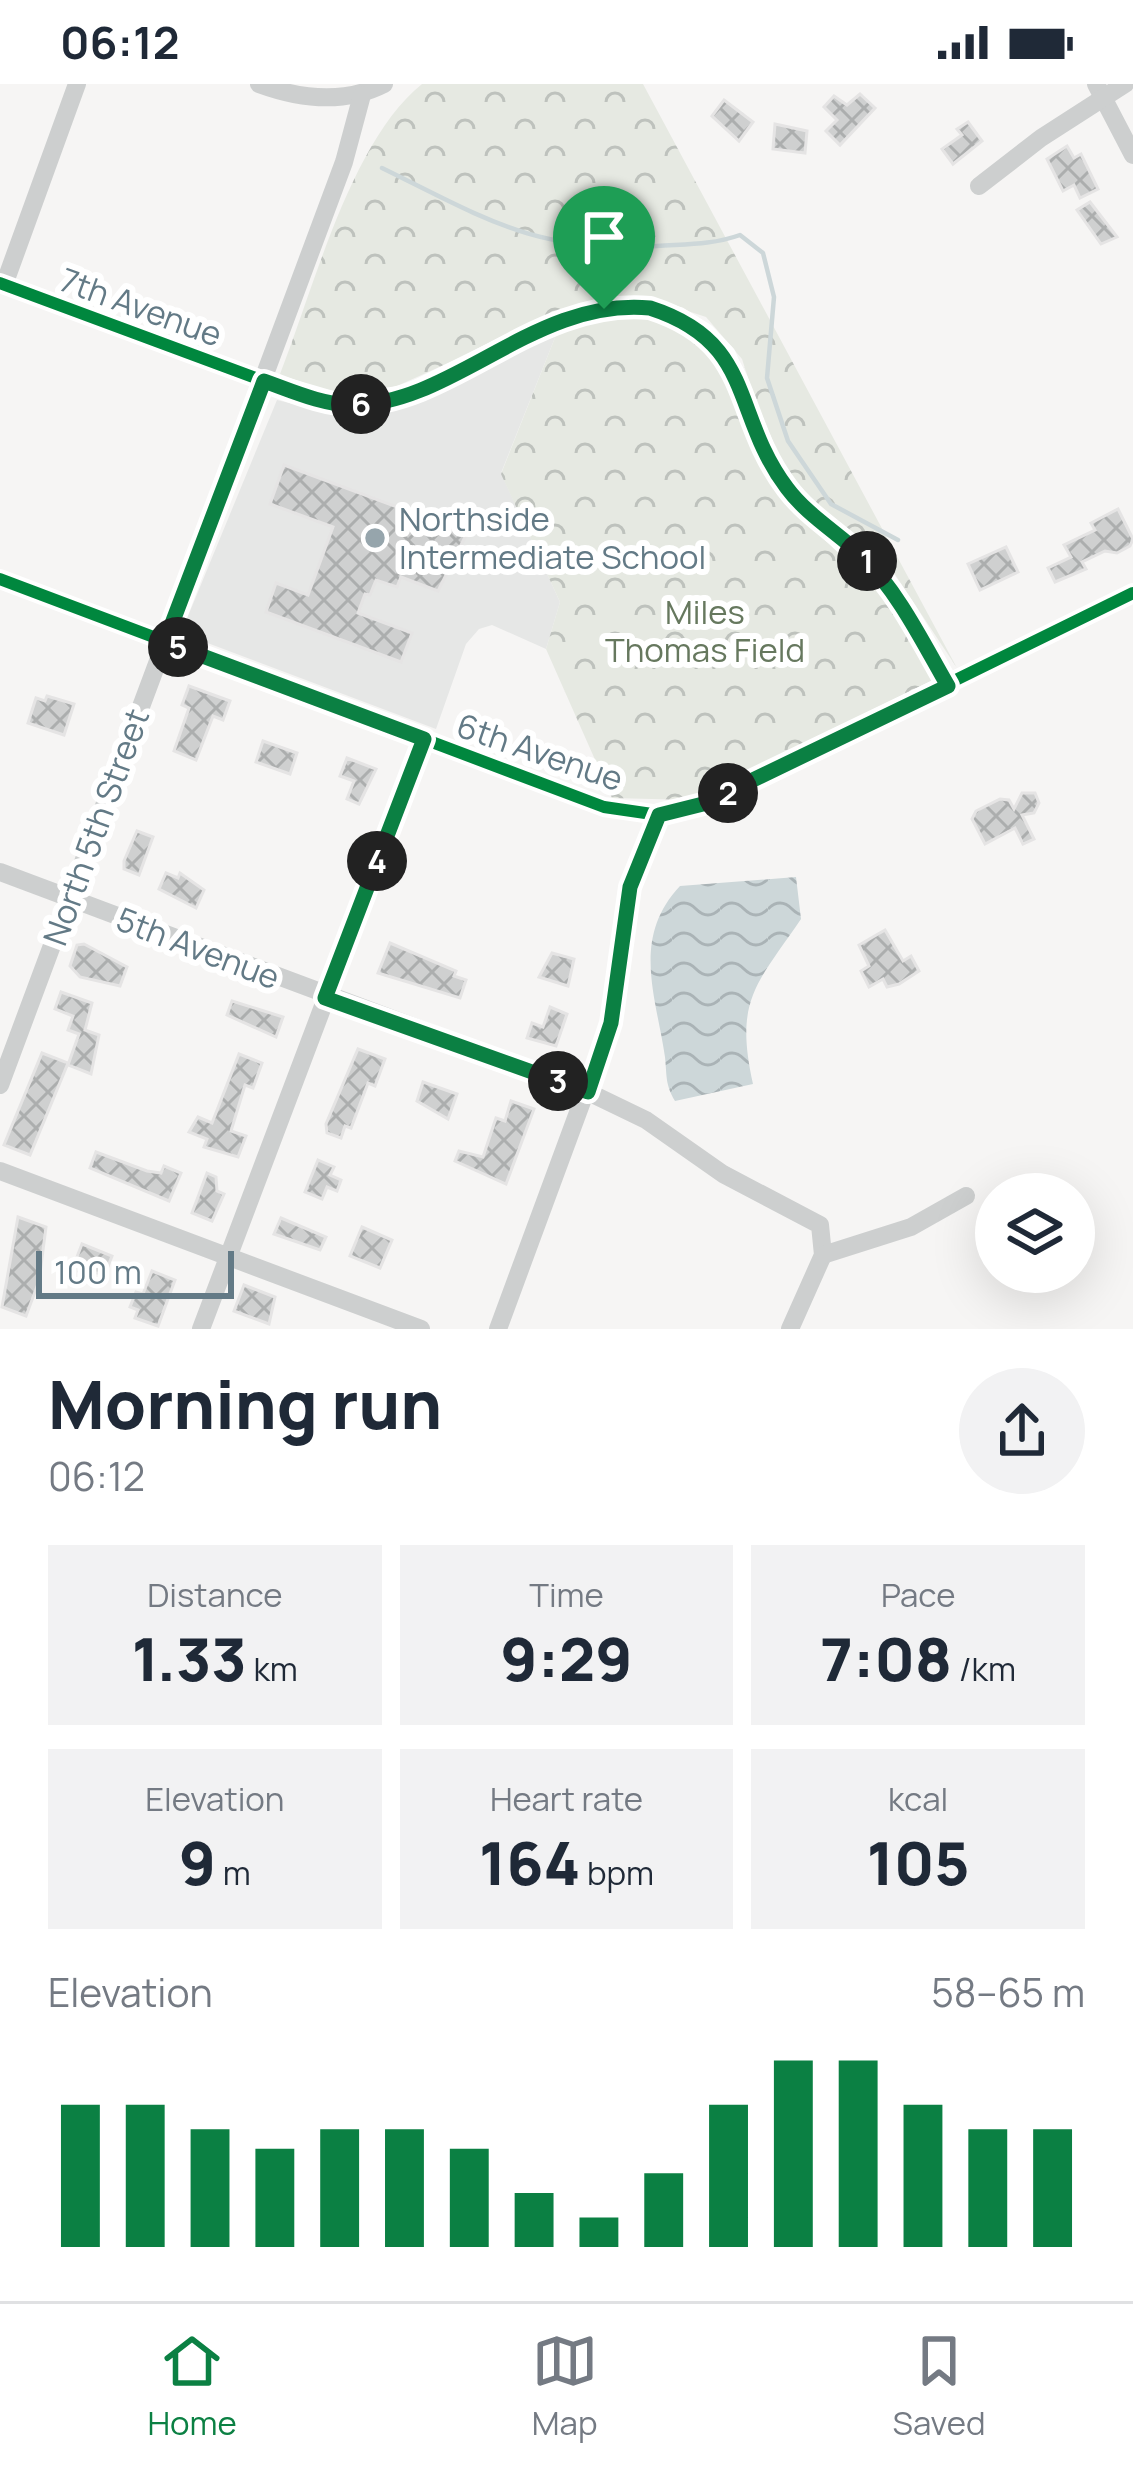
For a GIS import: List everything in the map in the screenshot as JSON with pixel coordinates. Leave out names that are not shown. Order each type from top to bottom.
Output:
[{"type":"street","points":[[2,284],[77,84]]},
{"type":"street","points":[[259,84],[320,98],[362,95],[384,84]]},
{"type":"street","points":[[979,186],[1099,90],[1125,84]]},
{"type":"street","points":[[1099,90],[1133,154]]},
{"type":"street","name":"North 5th Street","points":[[0,1084],[264,381],[344,162],[362,95]]},
{"type":"street","name":"7th Avenue","points":[[2,284],[264,381],[343,404],[406,395],[537,330],[604,309],[650,308],[679,317],[705,333],[726,355],[774,470],[792,495],[892,590],[948,686]]},
{"type":"street","name":"6th Avenue","points":[[0,579],[604,807],[659,815]]},
{"type":"street","points":[[498,1329],[611,1023],[630,887],[659,815],[721,796],[1133,593]]},
{"type":"street","points":[[201,1329],[424,739]]},
{"type":"street","name":"5th Avenue","points":[[0,872],[325,998],[588,1092],[646,1120],[723,1174],[809,1215],[825,1238],[823,1255]]},
{"type":"street","points":[[0,1172],[421,1329]]},
{"type":"street","points":[[790,1329],[823,1255],[911,1227],[966,1196]]},
{"type":"shaded area","name":"Northside Intermediate School","points":[[556,335],[501,473],[560,602],[546,649],[492,625],[479,629],[466,644],[436,729],[181,633],[277,400],[356,419],[398,410]]},
{"type":"green space","points":[[422,84],[643,84],[957,668],[884,558],[813,502],[783,467],[767,437],[742,359],[706,317],[645,297],[566,310],[386,391],[347,396],[285,380],[280,374],[355,178],[397,109]]},
{"type":"green space","name":"Miles Thomas Field","points":[[605,317],[672,325],[696,337],[718,357],[766,475],[797,512],[886,594],[936,682],[691,800],[612,798],[546,649],[560,602],[501,474],[556,335]]},
{"type":"water","points":[[796,877],[801,919],[761,977],[748,1012],[753,1084],[675,1101],[667,1080],[651,968],[651,947],[665,906],[680,886]]},
{"type":"building","points":[[860,94],[875,108],[840,145],[826,131],[837,120],[824,107],[834,96],[847,105]]},
{"type":"building","points":[[724,100],[753,122],[739,141],[712,116]]},
{"type":"building","points":[[968,122],[982,141],[953,164],[942,149],[962,135],[957,129]]},
{"type":"building","points":[[775,124],[807,131],[805,153],[773,149]]},
{"type":"building","points":[[1067,146],[1074,158],[1081,154],[1098,189],[1080,198],[1074,185],[1063,191],[1047,159]]},
{"type":"building","points":[[1090,202],[1117,237],[1101,244],[1077,210]]},
{"type":"building","points":[[284,465],[467,533],[438,591],[401,577],[397,587],[376,580],[370,595],[365,594],[358,613],[412,633],[401,662],[266,612],[276,583],[308,595],[333,527],[270,504]]},
{"type":"building","points":[[1118,509],[1133,539],[1130,546],[1082,562],[1086,569],[1055,582],[1048,568],[1071,557],[1064,545],[1095,530],[1091,523]]},
{"type":"building","points":[[1006,547],[1018,572],[980,590],[968,564]]},
{"type":"building","points":[[189,686],[230,701],[223,720],[213,716],[196,760],[174,751],[189,708],[182,705]]},
{"type":"building","points":[[47,696],[74,704],[64,735],[28,723],[36,698],[45,701]]},
{"type":"building","points":[[263,741],[297,753],[290,774],[256,762]]},
{"type":"building","points":[[347,758],[376,769],[359,804],[347,799],[354,781],[340,776]]},
{"type":"building","points":[[1022,793],[1035,793],[1039,803],[1034,813],[1022,815],[1034,839],[1023,844],[1015,828],[985,844],[972,819],[976,811],[1000,799],[1009,800],[1014,809]]},
{"type":"building","points":[[137,831],[153,837],[139,875],[124,869]]},
{"type":"building","points":[[166,873],[178,878],[180,873],[204,890],[196,908],[159,889]]},
{"type":"building","points":[[885,930],[903,961],[911,956],[919,971],[899,984],[887,987],[883,979],[869,987],[861,971],[869,966],[859,945]]},
{"type":"building","points":[[390,943],[456,971],[454,976],[466,980],[460,998],[378,973]]},
{"type":"building","points":[[84,944],[127,967],[120,986],[80,977],[70,966],[77,945]]},
{"type":"building","points":[[552,953],[574,959],[568,986],[539,977]]},
{"type":"building","points":[[61,992],[92,1003],[85,1030],[99,1035],[91,1074],[68,1065],[79,1034],[68,1030],[73,1016],[55,1009]]},
{"type":"building","points":[[232,1001],[283,1017],[276,1037],[227,1015]]},
{"type":"building","points":[[550,1007],[567,1014],[556,1046],[527,1038],[532,1023],[543,1027]]},
{"type":"building","points":[[358,1049],[385,1059],[375,1086],[368,1083],[351,1128],[345,1126],[341,1138],[327,1133],[326,1124]]},
{"type":"building","points":[[42,1053],[68,1063],[30,1155],[4,1145]]},
{"type":"building","points":[[239,1054],[262,1063],[253,1088],[245,1085],[231,1131],[246,1136],[238,1157],[204,1147],[207,1139],[189,1132],[198,1117],[212,1123]]},
{"type":"building","points":[[423,1082],[457,1094],[448,1119],[417,1101]]},
{"type":"building","points":[[511,1101],[534,1109],[506,1184],[455,1161],[459,1151],[483,1157],[496,1118],[505,1121]]},
{"type":"building","points":[[96,1152],[147,1171],[161,1173],[164,1166],[181,1173],[169,1201],[90,1168]]},
{"type":"building","points":[[318,1160],[334,1167],[330,1175],[341,1180],[337,1191],[327,1187],[322,1199],[305,1192]]},
{"type":"building","points":[[207,1173],[216,1177],[217,1191],[224,1194],[212,1221],[192,1213]]},
{"type":"building","points":[[18,1217],[46,1227],[39,1281],[26,1316],[2,1307]]},
{"type":"building","points":[[281,1218],[326,1237],[320,1250],[274,1234]]},
{"type":"building","points":[[362,1227],[392,1240],[380,1268],[350,1256]]},
{"type":"building","points":[[82,1244],[112,1256],[105,1274],[79,1271],[82,1264],[75,1262]]},
{"type":"building","points":[[152,1271],[175,1280],[158,1326],[135,1318],[138,1310],[130,1307],[136,1292],[143,1294]]},
{"type":"building","points":[[244,1285],[275,1297],[269,1324],[234,1311]]},
{"type":"waterway","points":[[382,168],[483,217],[544,238],[615,247],[699,244],[740,235],[763,253],[774,297],[767,378],[788,441],[831,504],[898,540]]},
{"type":"cycle path","points":[[0,283],[264,381],[343,404],[406,395],[537,330],[604,309],[650,309],[679,317],[705,333],[726,355],[774,470],[792,495],[892,590],[948,686]]},
{"type":"cycle path","points":[[0,579],[604,807],[659,815],[703,804],[1133,593]]},
{"type":"place","name":"Northside Intermediate School","points":[[375,538]]},
{"type":"route","points":[[650,308],[679,317],[705,333],[726,355],[774,470],[792,495],[862,556],[892,590],[948,686],[703,804],[659,815],[630,887],[611,1023],[588,1092],[325,998],[424,739],[165,642],[264,381],[343,404],[375,403],[406,395],[537,330],[604,309],[650,308]]}]
